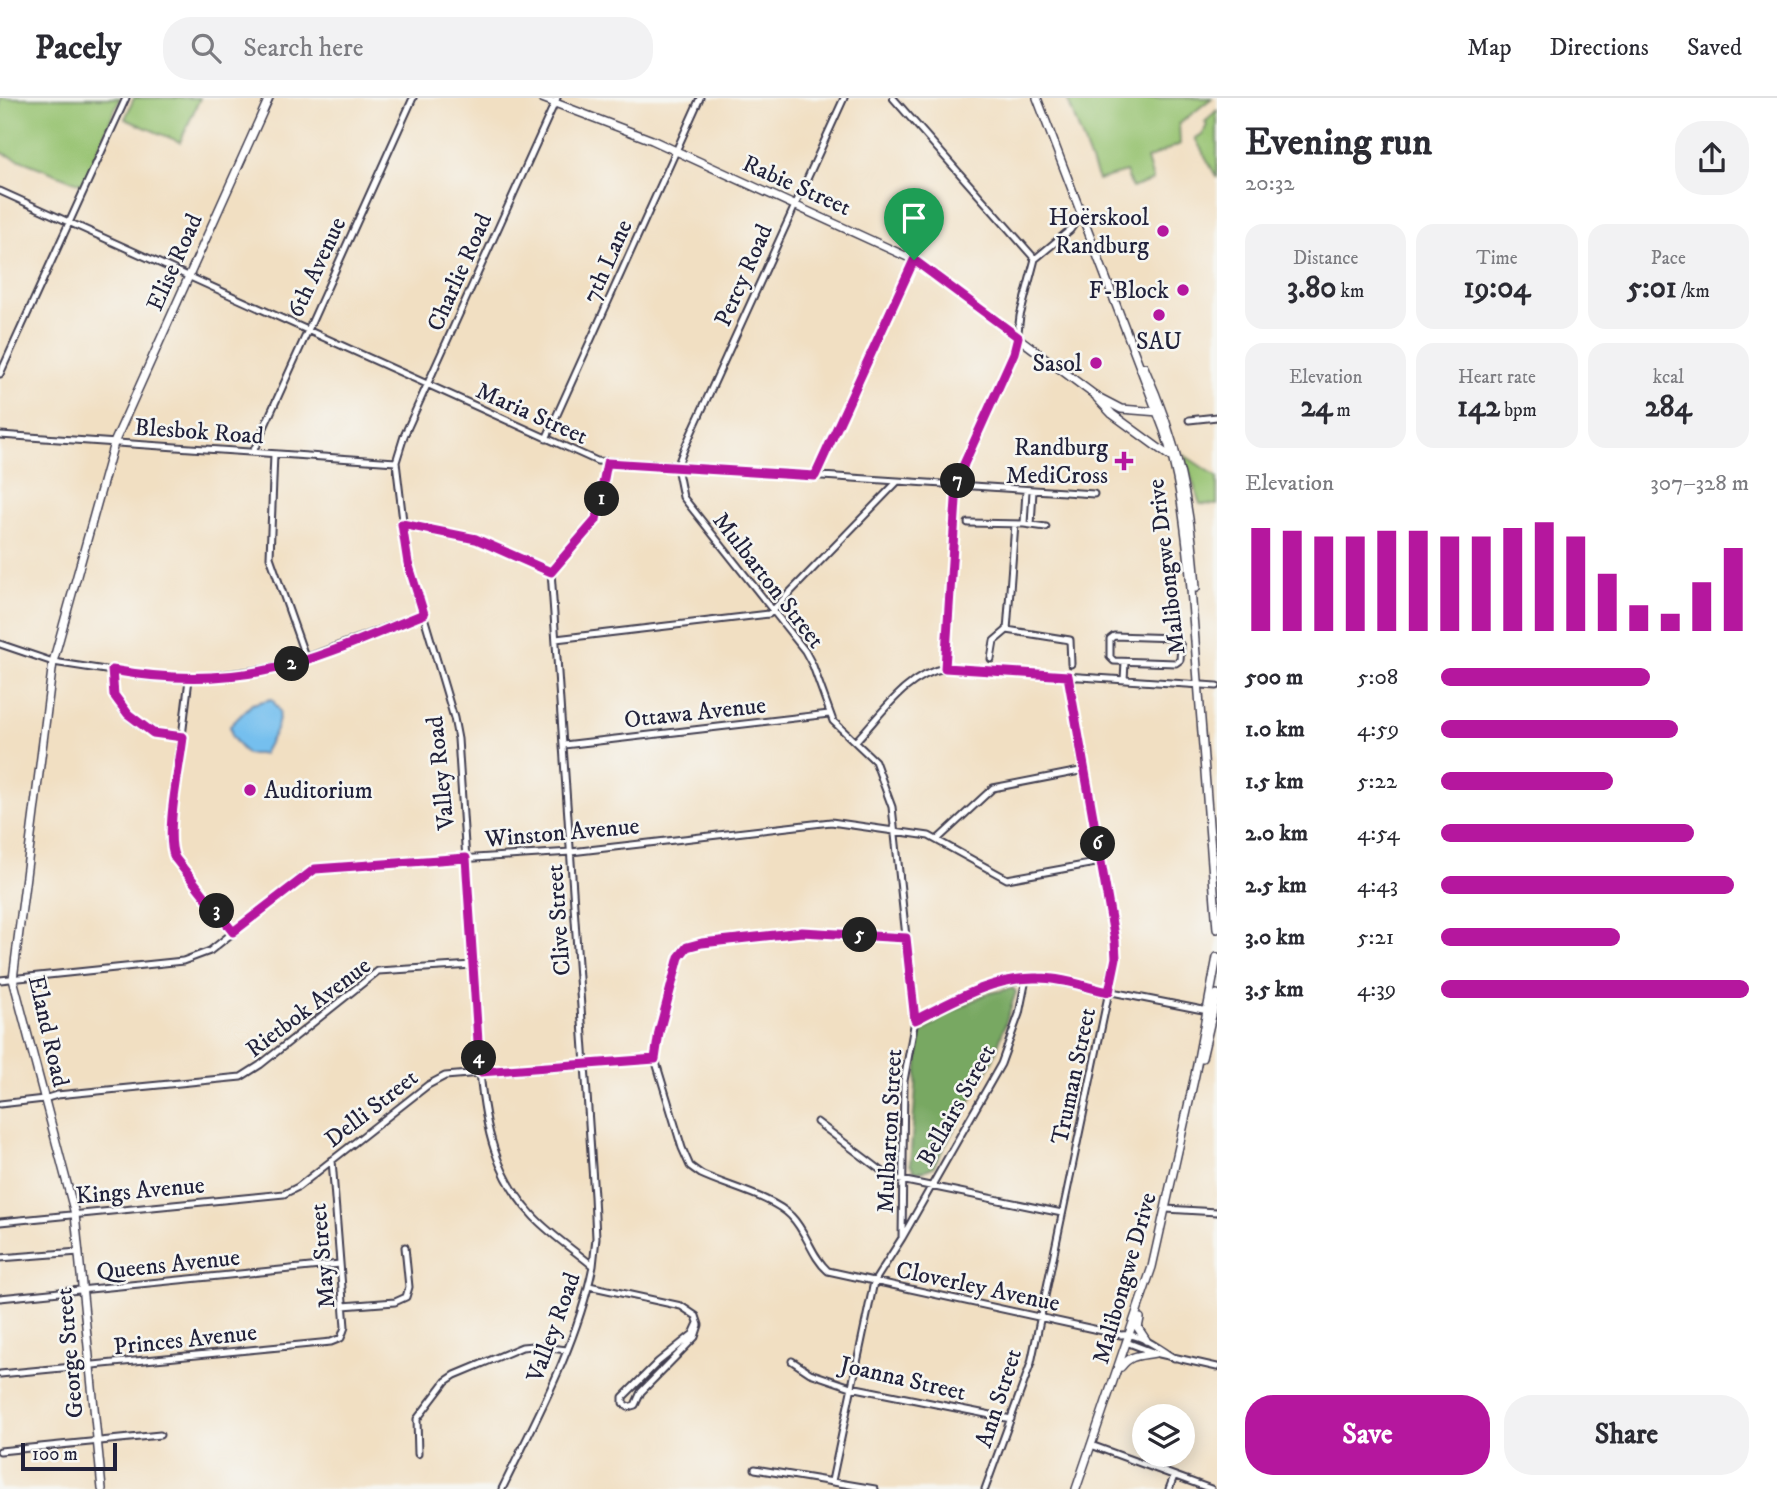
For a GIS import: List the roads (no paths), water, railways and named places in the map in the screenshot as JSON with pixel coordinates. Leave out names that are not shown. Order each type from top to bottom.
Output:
[{"type":"main road","name":"Elise Road","points":[[114,443],[270,98]]},
{"type":"main road","name":"Rabie Street","points":[[542,98],[627,130],[914,260],[1096,396],[1121,409],[1160,412]]},
{"type":"main road","name":"Malibongwe Drive","points":[[1039,98],[1088,231],[1160,412],[1172,459],[1184,521],[1217,882]]},
{"type":"main road","name":"Malibongwe Drive","points":[[1039,98],[1179,461],[1190,519],[1217,929]]},
{"type":"main road","points":[[1096,396],[1112,414],[1172,459]]},
{"type":"main road","name":"Eland Road","points":[[75,1214],[13,979],[53,662],[114,443]]},
{"type":"main road","name":"Malibongwe Drive","points":[[1211,1011],[1217,957]]},
{"type":"main road","name":"Malibongwe Drive","points":[[1076,1489],[1147,1283],[1195,1074],[1217,994]]},
{"type":"main road","name":"George Street","points":[[75,1214],[102,1489]]},
{"type":"main road","points":[[1146,1340],[1138,1328],[1148,1293],[1147,1283]]},
{"type":"main road","points":[[1117,1373],[1128,1359],[1155,1353]]},
{"type":"street","points":[[0,373],[126,98]]},
{"type":"street","name":"6th Avenue","points":[[253,452],[413,98]]},
{"type":"street","name":"7th Lane","points":[[546,439],[700,98]]},
{"type":"street","name":"Percy Road","points":[[677,467],[844,98]]},
{"type":"street","points":[[893,98],[1035,259]]},
{"type":"street","name":"Charlie Road","points":[[396,462],[404,436],[555,101]]},
{"type":"street","name":"Maria Street","points":[[0,191],[546,439],[607,463],[1094,494]]},
{"type":"street","points":[[945,668],[957,485],[1014,353],[1020,316],[1035,259],[1070,230],[1082,213]]},
{"type":"street","points":[[1070,230],[1088,231]]},
{"type":"street","points":[[815,476],[914,260]]},
{"type":"street","points":[[1189,420],[1217,417]]},
{"type":"street","name":"Blesbok Road","points":[[0,435],[396,462]]},
{"type":"street","points":[[274,454],[270,557],[306,660]]},
{"type":"street","name":"Valley Road","points":[[396,462],[408,563],[457,731],[486,1127],[504,1175],[533,1217],[593,1266],[567,1350],[502,1489]]},
{"type":"street","points":[[402,524],[476,539],[551,572],[596,520],[607,463]]},
{"type":"street","name":"Mulbarton Street","points":[[677,467],[683,497],[810,660],[830,714],[837,726],[870,755],[879,768],[890,798],[915,1020],[904,1082],[902,1238]]},
{"type":"street","points":[[556,639],[760,616],[773,612],[897,482]]},
{"type":"street","points":[[1024,524],[1030,491]]},
{"type":"street","points":[[1030,491],[1031,525]]},
{"type":"street","points":[[968,523],[1015,523],[1046,527]]},
{"type":"street","points":[[991,659],[994,641],[1007,630],[1015,523]]},
{"type":"street","name":"Clive Street","points":[[551,572],[596,1230],[593,1266]]},
{"type":"street","points":[[0,644],[53,662],[151,677],[189,679],[275,668],[306,660],[424,614]]},
{"type":"street","points":[[1007,630],[1070,639],[1071,664]]},
{"type":"street","points":[[1112,636],[1175,638],[1180,643],[1181,659],[1177,663],[1125,662],[1110,658],[1112,636]]},
{"type":"street","points":[[1124,680],[1125,662]]},
{"type":"street","points":[[855,742],[909,684],[920,675],[945,668],[1217,686]]},
{"type":"street","points":[[112,670],[114,695],[128,714],[153,733],[183,737]]},
{"type":"street","name":"Truman Street","points":[[1040,1317],[1116,954],[1068,676]]},
{"type":"street","points":[[189,679],[171,827],[171,849],[175,858],[233,932]]},
{"type":"street","name":"Ottawa Avenue","points":[[564,744],[830,714]]},
{"type":"street","points":[[937,839],[993,788],[1085,771]]},
{"type":"street","name":"Winston Avenue","points":[[0,980],[183,961],[210,951],[315,869],[571,852],[820,823],[894,830],[937,839],[1007,879],[1101,862]]},
{"type":"street","points":[[655,1059],[659,1032],[679,957],[687,947],[802,932],[906,938]]},
{"type":"street","name":"Rietbok Avenue","points":[[0,1104],[57,1095],[241,1077],[260,1065],[378,971],[473,965]]},
{"type":"street","points":[[915,1020],[983,988],[1026,979],[1051,979],[1211,1011]]},
{"type":"street","name":"Bellairs Street","points":[[832,1481],[874,1282],[1001,1064],[1019,1014],[1026,979]]},
{"type":"street","name":"Delli Street","points":[[284,1194],[298,1187],[435,1080],[450,1074],[655,1059]]},
{"type":"street","name":"Cloverley Avenue","points":[[655,1059],[682,1149],[690,1166],[712,1180],[785,1210],[796,1222],[814,1255],[828,1271],[1121,1335],[1130,1334]]},
{"type":"street","points":[[817,1122],[888,1177],[1062,1213]]},
{"type":"street","name":"May Street","points":[[331,1342],[344,1334],[332,1160]]},
{"type":"street","name":"Kings Avenue","points":[[0,1222],[284,1194]]},
{"type":"street","points":[[1166,1209],[1217,1212]]},
{"type":"street","points":[[344,1306],[395,1302],[406,1297],[410,1287],[405,1247]]},
{"type":"street","points":[[0,1258],[79,1252]]},
{"type":"street","name":"Queens Avenue","points":[[0,1298],[340,1265]]},
{"type":"street","points":[[589,1286],[681,1306],[696,1316],[700,1328],[695,1337],[641,1392],[635,1405],[624,1405],[623,1397],[658,1362],[693,1334],[698,1323]]},
{"type":"street","name":"Ann Street","points":[[985,1489],[1031,1363],[1040,1317]]},
{"type":"street","points":[[1130,1334],[1146,1340],[1174,1358]]},
{"type":"street","points":[[1121,1335],[1127,1343],[1155,1353],[1217,1367]]},
{"type":"street","name":"Princes Avenue","points":[[0,1374],[331,1342]]},
{"type":"street","points":[[418,1454],[417,1419],[450,1377],[522,1347],[567,1350]]},
{"type":"street","name":"Joanna Street","points":[[792,1361],[810,1373],[852,1387],[1011,1419]]},
{"type":"street","points":[[0,1451],[160,1435]]},
{"type":"street","points":[[1091,1446],[1211,1489]]},
{"type":"street","points":[[755,1469],[875,1489]]},
{"type":"street","points":[[1169,1489],[1174,1476]]},
{"type":"water","points":[[272,699],[280,712],[277,728],[263,754],[246,754],[232,737],[230,726],[252,704]]},
{"type":"place","name":"Hoërskool Randburg","points":[[1163,231]]},
{"type":"place","name":"F-Block","points":[[1183,290]]},
{"type":"place","name":"SAU","points":[[1159,315]]},
{"type":"place","name":"Sasol","points":[[1096,363]]},
{"type":"place","name":"Randburg MediCross","points":[[1124,461]]},
{"type":"place","name":"Auditorium","points":[[250,790]]}]
